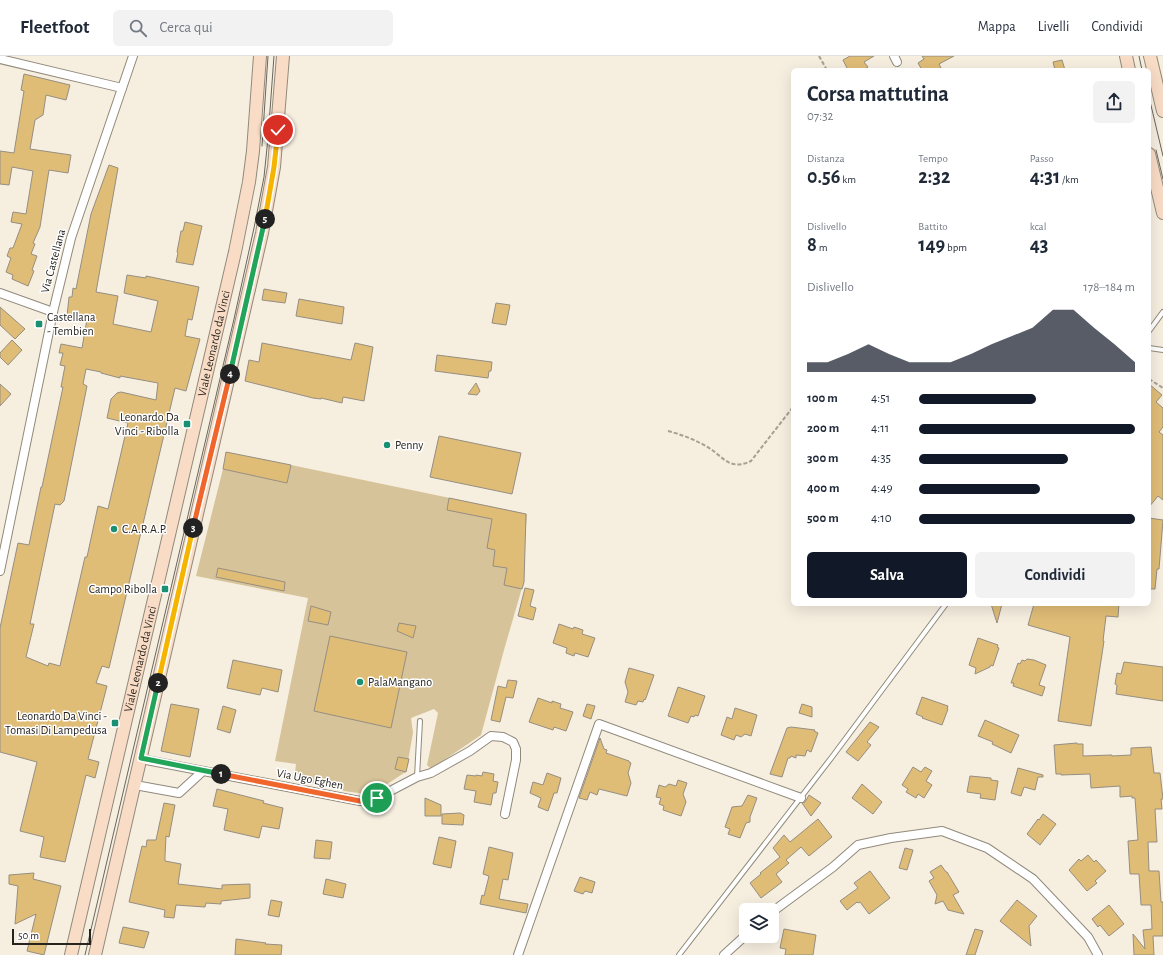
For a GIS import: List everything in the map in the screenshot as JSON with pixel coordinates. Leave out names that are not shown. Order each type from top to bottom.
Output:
[{"type":"street","name":"Via Castellana","points":[[0,571],[53,312],[71,238],[133,56]]},
{"type":"street","name":"Viale Leonardo da Vinci","points":[[72,955],[235,252],[249,182],[253,151],[260,56]]},
{"type":"street","name":"Viale Leonardo da Vinci","points":[[95,955],[270,194],[278,130],[283,56]]},
{"type":"street","points":[[1126,56],[1129,68]]},
{"type":"street","points":[[1150,56],[1163,111]]},
{"type":"street","points":[[0,59],[122,88]]},
{"type":"street","points":[[1151,162],[1163,212]]},
{"type":"street","points":[[0,293],[53,312]]},
{"type":"street","points":[[220,316],[242,321]]},
{"type":"street","points":[[518,955],[599,724],[801,798]]},
{"type":"street","name":"Via Ugo Eghen","points":[[141,758],[360,801],[377,798],[417,777],[431,773],[470,751],[492,736],[503,736],[513,742],[516,749],[516,760],[505,814]]},
{"type":"street","points":[[135,785],[179,793],[203,771]]},
{"type":"street","points":[[779,907],[833,867],[858,846],[890,838],[942,831],[988,848],[1033,879],[1088,937],[1098,955]]},
{"type":"street","points":[[724,955],[739,941]]},
{"type":"lane","points":[[1151,328],[1163,312]]},
{"type":"lane","points":[[1151,348],[1163,350]]},
{"type":"lane","points":[[679,955],[801,798],[945,606]]},
{"type":"lane","points":[[417,777],[420,721]]},
{"type":"path","points":[[819,56],[826,68]]},
{"type":"path","points":[[1151,379],[1163,388]]},
{"type":"path","points":[[668,431],[680,434],[702,444],[731,463],[745,464],[751,461],[791,409]]},
{"type":"shaded area","points":[[291,465],[527,514],[522,581],[524,581],[481,735],[431,769],[427,765],[438,713],[434,709],[411,718],[413,733],[406,772],[373,792],[361,793],[344,791],[301,780],[301,775],[295,773],[296,764],[275,761],[308,598],[196,576],[223,469],[287,483]]},
{"type":"building","points":[[850,56],[874,56],[864,62],[868,67],[866,68],[847,68],[843,60]]},
{"type":"building","points":[[922,56],[954,56],[939,64],[941,68],[921,68],[918,63],[924,59]]},
{"type":"building","points":[[1062,60],[1064,68],[1054,68],[1053,62]]},
{"type":"building","points":[[24,74],[70,85],[66,100],[46,95],[43,115],[35,120],[30,149],[71,155],[68,173],[49,170],[40,227],[33,243],[35,244],[31,254],[37,256],[32,270],[34,271],[28,286],[12,279],[13,275],[6,272],[11,258],[7,256],[10,248],[13,248],[22,224],[11,222],[13,212],[26,214],[33,171],[12,167],[9,185],[0,184],[0,151],[14,153],[24,91],[21,90]]},
{"type":"building","points":[[109,165],[118,168],[96,292],[118,296],[113,324],[151,332],[158,301],[124,293],[127,275],[146,278],[146,276],[199,287],[192,320],[188,319],[185,336],[200,339],[186,391],[175,388],[109,668],[102,666],[96,683],[107,686],[88,759],[99,762],[95,778],[86,775],[65,862],[40,857],[44,837],[20,831],[37,762],[0,752],[0,628],[18,543],[29,545],[42,487],[63,387],[61,387],[65,366],[60,365],[63,353],[59,353],[61,344],[82,348],[87,319],[67,316],[69,297],[72,297],[73,288],[76,289],[91,214]],"holes":[[[86,369],[120,378],[120,376],[158,383],[156,400],[121,392],[117,393],[111,399],[107,418],[128,423],[108,509],[98,506],[60,666],[49,663],[48,666],[26,657],[34,624],[30,624],[55,504],[60,505],[64,501],[87,386],[83,384]]]},
{"type":"building","points":[[185,222],[202,226],[193,265],[176,262],[181,231],[183,231]]},
{"type":"building","points":[[264,289],[287,293],[285,303],[262,300]]},
{"type":"building","points":[[299,299],[344,307],[342,324],[296,316]]},
{"type":"building","points":[[496,303],[510,305],[506,325],[492,323]]},
{"type":"building","points":[[0,307],[25,329],[15,339],[0,325]]},
{"type":"building","points":[[12,340],[22,350],[8,365],[0,357],[0,353]]},
{"type":"building","points":[[262,343],[351,360],[355,343],[373,347],[364,401],[343,397],[342,403],[321,398],[313,398],[245,381],[249,360],[259,362]]},
{"type":"building","points":[[437,355],[492,362],[491,371],[489,371],[488,378],[435,371]]},
{"type":"building","points":[[476,383],[480,391],[477,395],[468,394]]},
{"type":"building","points":[[0,384],[11,394],[0,406]]},
{"type":"building","points":[[1151,386],[1162,395],[1156,402],[1163,408],[1163,427],[1159,432],[1163,435],[1163,500],[1158,496],[1151,505]]},
{"type":"building","points":[[439,436],[521,453],[512,494],[430,477]]},
{"type":"building","points":[[226,452],[291,465],[287,483],[223,469]]},
{"type":"building","points":[[449,498],[526,514],[524,582],[522,589],[504,585],[507,568],[493,566],[495,550],[487,548],[492,519],[447,510]]},
{"type":"building","points":[[1151,518],[1163,520],[1159,569],[1157,569],[1155,589],[1151,589]]},
{"type":"building","points":[[218,568],[285,582],[284,591],[216,577]]},
{"type":"building","points":[[525,588],[534,590],[530,606],[536,608],[533,620],[518,616]]},
{"type":"building","points":[[311,606],[331,612],[328,625],[308,621]]},
{"type":"building","points":[[992,606],[1001,606],[997,623]]},
{"type":"building","points":[[1033,606],[1119,606],[1118,617],[1106,616],[1104,641],[1091,726],[1058,721],[1070,637],[1028,625]]},
{"type":"building","points":[[399,623],[416,626],[413,638],[397,631]]},
{"type":"building","points":[[559,624],[573,629],[574,627],[583,630],[582,634],[595,638],[588,657],[575,653],[574,656],[566,653],[567,648],[553,643]]},
{"type":"building","name":"PalaMangano","points":[[330,636],[407,652],[391,728],[314,711]]},
{"type":"building","points":[[978,638],[998,645],[997,647],[999,648],[993,666],[991,665],[990,667],[975,674],[976,668],[969,665]]},
{"type":"building","points":[[1027,659],[1046,665],[1039,685],[1045,687],[1042,696],[1013,686],[1014,683],[1011,683],[1018,663],[1020,664],[1022,660],[1025,661]]},
{"type":"building","points":[[233,660],[282,670],[278,692],[262,688],[260,695],[227,688]]},
{"type":"building","points":[[1124,662],[1163,667],[1163,701],[1116,694],[1117,685],[1115,684],[1117,673],[1121,674]]},
{"type":"building","points":[[629,668],[654,675],[645,700],[644,699],[643,702],[638,701],[636,705],[625,702],[628,692],[625,682]]},
{"type":"building","points":[[508,680],[517,681],[513,698],[506,697],[500,722],[491,720],[498,686],[506,688]]},
{"type":"building","points":[[678,687],[705,696],[698,716],[691,716],[688,723],[668,716]]},
{"type":"building","points":[[922,697],[948,706],[942,725],[922,718],[923,717],[916,714]]},
{"type":"building","points":[[538,698],[552,703],[552,701],[561,704],[560,708],[573,712],[566,731],[554,727],[553,730],[529,722]]},
{"type":"building","points":[[171,704],[199,709],[190,757],[161,751]]},
{"type":"building","points":[[587,704],[595,706],[591,719],[583,716]]},
{"type":"building","points":[[802,704],[812,707],[812,717],[799,713]]},
{"type":"building","points":[[223,706],[236,710],[230,733],[217,729]]},
{"type":"building","points":[[735,708],[757,715],[751,736],[745,734],[741,737],[736,735],[734,740],[721,735],[727,717],[732,719]]},
{"type":"building","points":[[985,720],[1019,735],[1011,753],[992,744],[993,742],[978,736]]},
{"type":"building","points":[[870,722],[879,727],[867,742],[871,745],[858,761],[846,752]]},
{"type":"building","points":[[791,727],[815,730],[814,731],[818,733],[811,752],[807,750],[805,756],[796,755],[796,758],[791,756],[788,758],[782,777],[770,774],[787,728]]},
{"type":"building","points":[[600,738],[604,749],[607,750],[606,753],[631,763],[628,773],[631,783],[627,796],[599,789],[597,795],[590,792],[587,800],[579,798]]},
{"type":"building","points":[[1077,743],[1083,744],[1083,756],[1131,755],[1131,748],[1151,747],[1154,773],[1160,773],[1163,799],[1161,799],[1162,809],[1155,809],[1157,842],[1148,842],[1149,871],[1159,871],[1161,902],[1163,902],[1163,936],[1153,936],[1154,955],[1134,955],[1133,934],[1145,949],[1143,930],[1152,929],[1151,905],[1141,905],[1139,874],[1130,874],[1128,841],[1138,840],[1135,798],[1132,798],[1132,796],[1120,797],[1120,786],[1091,788],[1090,774],[1056,774],[1054,745]]},
{"type":"building","points":[[398,757],[409,759],[406,772],[395,769]]},
{"type":"building","points":[[913,767],[921,772],[925,767],[932,771],[926,781],[932,785],[924,798],[918,794],[916,798],[906,792],[908,789],[902,785]]},
{"type":"building","points":[[1018,768],[1043,775],[1043,777],[1038,777],[1035,790],[1024,787],[1021,796],[1011,793]]},
{"type":"building","points":[[483,772],[494,774],[493,781],[498,782],[496,793],[493,793],[491,805],[474,802],[476,791],[464,789],[467,775],[482,776]]},
{"type":"building","points":[[547,773],[561,778],[557,793],[554,793],[548,811],[538,807],[541,798],[530,793],[533,782],[543,785]]},
{"type":"building","points":[[970,776],[991,778],[991,780],[998,781],[995,800],[980,798],[981,794],[967,792]]},
{"type":"building","points":[[678,780],[687,783],[683,794],[686,802],[681,816],[663,810],[664,806],[659,804],[661,798],[656,797],[659,785],[665,787],[669,784],[676,786]]},
{"type":"building","points":[[862,784],[882,802],[873,814],[852,798]]},
{"type":"building","points":[[217,789],[264,801],[263,803],[283,808],[279,829],[262,826],[259,838],[224,830],[228,809],[213,806]]},
{"type":"building","points":[[748,795],[757,798],[750,817],[750,822],[746,823],[740,838],[728,834],[730,829],[725,827],[732,807],[742,806]]},
{"type":"building","points":[[809,795],[821,803],[811,816],[802,803],[805,802]]},
{"type":"building","points":[[425,798],[441,805],[441,816],[425,816]]},
{"type":"building","points":[[164,803],[175,805],[169,837],[166,836],[165,861],[181,864],[178,884],[222,889],[222,885],[250,884],[250,898],[221,901],[221,904],[206,903],[205,907],[176,905],[174,918],[164,917],[165,910],[129,902],[142,846],[146,847],[147,840],[156,840]]},
{"type":"building","points":[[460,813],[464,815],[463,825],[442,824],[442,814]]},
{"type":"building","points":[[1043,814],[1056,824],[1040,845],[1027,834]]},
{"type":"building","points":[[818,819],[832,837],[809,856],[801,847],[786,860],[789,863],[776,874],[782,882],[761,898],[750,883],[780,857],[773,848],[784,835],[790,842]]},
{"type":"building","points":[[439,837],[456,841],[451,868],[433,864]]},
{"type":"building","points":[[316,840],[332,842],[330,859],[314,858]]},
{"type":"building","points":[[489,847],[513,853],[508,880],[503,879],[499,899],[528,904],[526,913],[480,904],[482,895],[484,896],[489,876],[483,874]]},
{"type":"building","points":[[905,848],[913,850],[907,870],[899,868]]},
{"type":"building","points":[[1088,855],[1094,862],[1096,860],[1106,871],[1095,881],[1097,883],[1087,891],[1069,870],[1079,859],[1081,861]]},
{"type":"building","points":[[941,865],[959,892],[953,895],[964,914],[948,910],[943,901],[935,904],[937,895],[929,881],[934,878],[930,872]]},
{"type":"building","points":[[870,871],[890,898],[869,914],[860,902],[857,902],[847,910],[840,901],[858,888],[854,883]]},
{"type":"building","points":[[34,873],[33,879],[61,886],[44,955],[27,951],[36,914],[15,924],[18,886],[9,884],[9,875]]},
{"type":"building","points":[[580,877],[595,882],[592,893],[585,891],[583,894],[574,891]]},
{"type":"building","points":[[326,879],[346,884],[343,898],[323,894]]},
{"type":"building","points":[[271,900],[282,902],[279,917],[268,915]]},
{"type":"building","points":[[1017,900],[1037,916],[1029,926],[1031,946],[1000,921]]},
{"type":"building","points":[[1109,905],[1124,924],[1109,936],[1100,925],[1098,927],[1092,919]]},
{"type":"building","points":[[123,927],[149,932],[144,948],[119,943]]},
{"type":"building","points":[[784,929],[816,935],[813,955],[785,955],[786,949],[780,948]]},
{"type":"building","points":[[975,929],[983,931],[975,955],[966,955]]},
{"type":"building","points":[[236,939],[266,943],[265,944],[282,945],[281,955],[235,955]]},
{"type":"tram line","points":[[262,146],[268,56]]},
{"type":"tram line","points":[[85,955],[254,228],[264,177],[274,56]]},
{"type":"tram line","points":[[1139,56],[1142,68]]},
{"type":"tram line","points":[[1151,105],[1163,156]]},
{"type":"tram line","points":[[1156,150],[1163,179]]},
{"type":"place","name":"Castellana - Tembien","points":[[39,324]]},
{"type":"place","name":"Leonardo Da Vinci - Ribolla","points":[[187,424]]},
{"type":"place","name":"Penny","points":[[387,445]]},
{"type":"place","name":"C.A.R.A.P.","points":[[114,529]]},
{"type":"place","name":"Campo Ribolla","points":[[165,589]]},
{"type":"place","name":"PalaMangano","points":[[360,682]]},
{"type":"place","name":"Leonardo Da Vinci - Tomasi Di Lampedusa","points":[[115,723]]},
{"type":"route","points":[[278,130],[270,194],[262,233],[141,758],[360,801],[377,798]]}]
